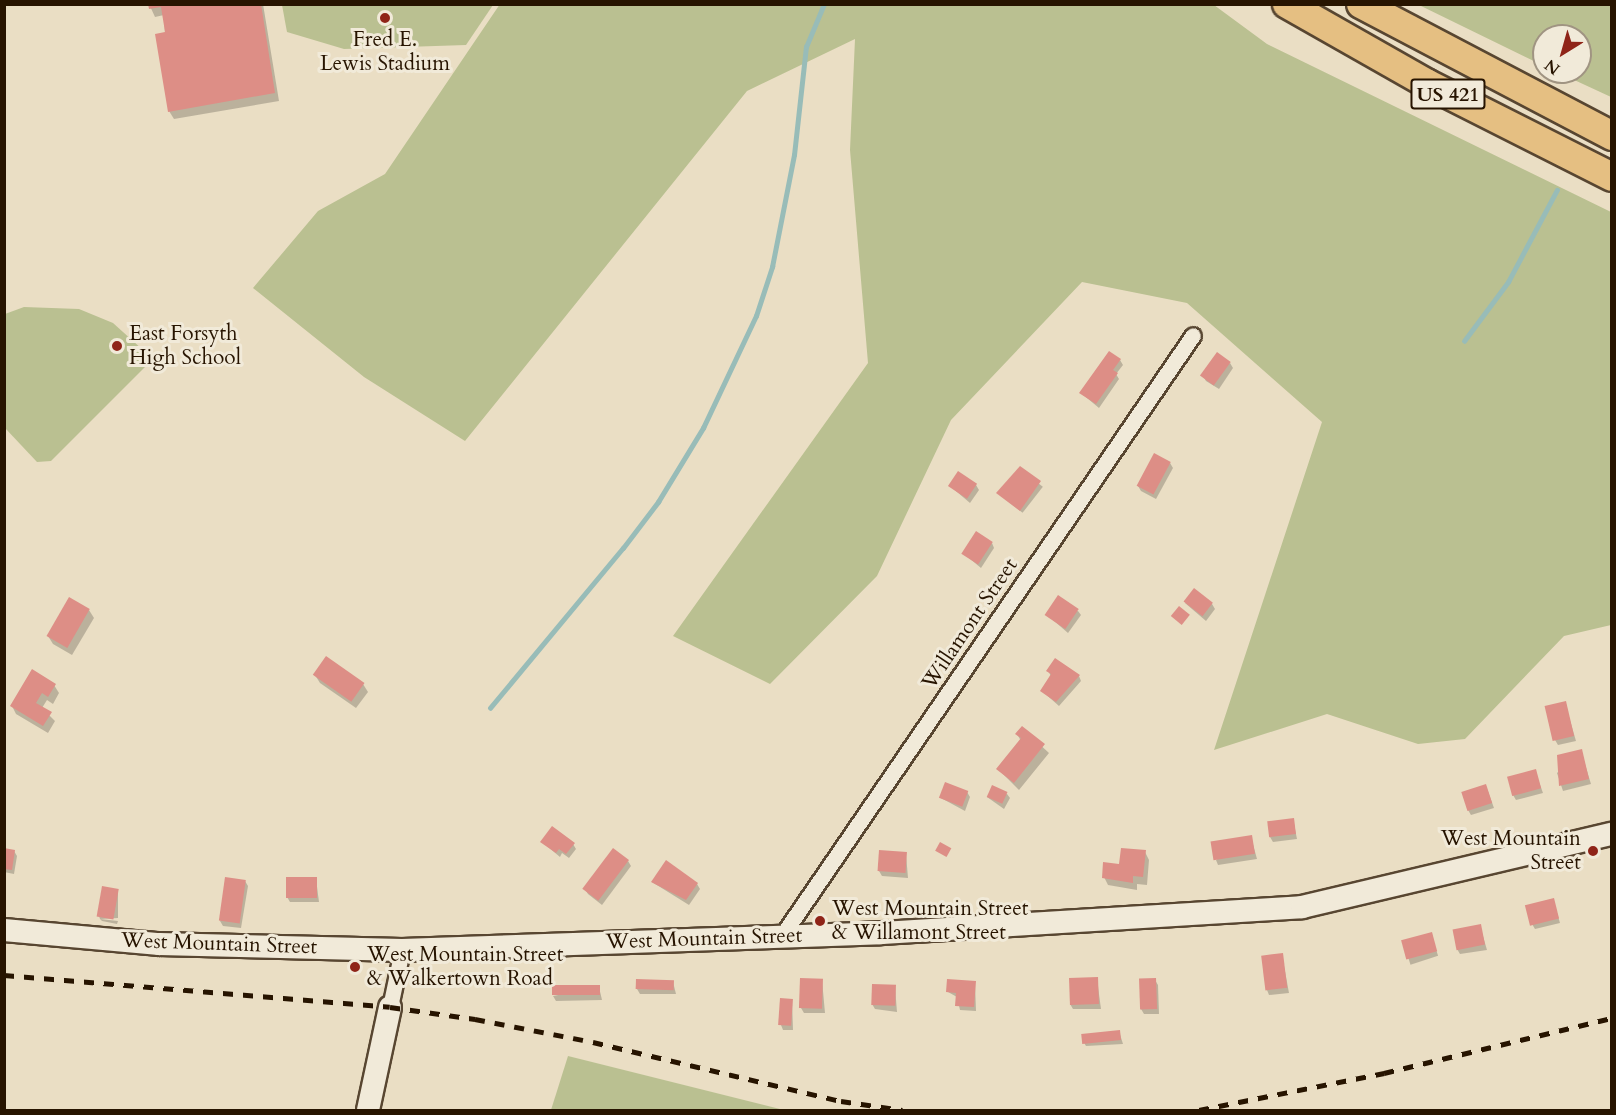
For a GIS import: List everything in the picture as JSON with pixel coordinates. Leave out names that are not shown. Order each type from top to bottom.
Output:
[{"type":"highway","name":"US 421","points":[[1287,4],[1426,83],[1611,177]]},
{"type":"highway","name":"US 421","points":[[1361,4],[1611,136]]},
{"type":"main road","name":"West Mountain Street","points":[[4,930],[159,944],[402,950],[781,937],[1302,907],[1611,834]]},
{"type":"main road","points":[[368,1110],[390,1007]]},
{"type":"street","name":"Willamont Street","points":[[781,937],[1193,335]]},
{"type":"street","points":[[390,1007],[402,950]]},
{"type":"green space","name":"Fred E. Lewis Stadium","points":[[282,4],[493,5],[466,45],[344,49],[287,32]]},
{"type":"green space","points":[[500,4],[1214,5],[1267,44],[1611,212],[1611,625],[1564,636],[1465,739],[1418,744],[1327,714],[1214,750],[1322,422],[1187,303],[1082,282],[951,420],[877,576],[770,684],[673,636],[868,363],[850,150],[855,39],[747,91],[465,441],[364,377],[253,288],[318,211],[385,174]]},
{"type":"green space","points":[[1419,5],[1611,5],[1611,97],[1583,84],[1592,84],[1592,24],[1532,24],[1532,60]]},
{"type":"green space","points":[[24,307],[79,309],[113,323],[153,359],[51,461],[37,462],[5,428],[5,314]]},
{"type":"green space","points":[[568,1056],[784,1110],[551,1110]]},
{"type":"building","points":[[148,4],[261,4],[275,93],[168,112],[155,34],[165,32],[161,7],[149,9]]},
{"type":"building","points":[[1109,351],[1121,359],[1113,370],[1118,373],[1096,404],[1079,393]]},
{"type":"building","points":[[1217,352],[1231,362],[1214,385],[1200,375]]},
{"type":"building","points":[[1154,453],[1171,462],[1153,495],[1137,486]]},
{"type":"building","points":[[1020,466],[1041,481],[1020,511],[996,493]]},
{"type":"building","points":[[958,471],[977,484],[967,499],[948,486]]},
{"type":"building","points":[[976,531],[993,542],[978,565],[961,554]]},
{"type":"building","points":[[1194,588],[1213,603],[1202,616],[1184,601]]},
{"type":"building","points":[[1058,595],[1079,609],[1065,629],[1045,615]]},
{"type":"building","points":[[69,597],[90,609],[67,648],[46,636]]},
{"type":"building","points":[[1179,606],[1190,615],[1182,625],[1171,616]]},
{"type":"building","points":[[326,656],[365,683],[351,702],[313,675]]},
{"type":"building","points":[[1055,658],[1080,675],[1056,702],[1040,691],[1051,674],[1046,671]]},
{"type":"building","points":[[32,669],[56,684],[48,697],[42,693],[36,703],[52,712],[43,726],[10,706]]},
{"type":"building","points":[[1566,701],[1574,736],[1553,741],[1545,706]]},
{"type":"building","points":[[1022,726],[1045,744],[1014,783],[996,769],[1021,738],[1015,734]]},
{"type":"building","points":[[1582,749],[1589,779],[1559,786],[1557,755]]},
{"type":"building","points":[[1536,769],[1541,788],[1512,796],[1507,777]]},
{"type":"building","points":[[945,782],[968,791],[962,807],[939,798]]},
{"type":"building","points":[[1486,784],[1492,803],[1467,811],[1461,792]]},
{"type":"building","points":[[992,785],[1008,792],[1002,804],[987,797]]},
{"type":"building","points":[[1294,818],[1296,834],[1269,837],[1267,821]]},
{"type":"building","points":[[552,826],[575,843],[566,854],[559,849],[556,853],[540,842]]},
{"type":"building","points":[[1252,835],[1255,854],[1213,860],[1211,842]]},
{"type":"building","points":[[940,842],[951,848],[947,857],[935,851]]},
{"type":"building","points":[[4,848],[15,850],[12,870],[4,869]]},
{"type":"building","points":[[613,848],[629,860],[598,901],[582,889]]},
{"type":"building","points":[[1121,848],[1146,850],[1143,877],[1133,876],[1133,883],[1102,878],[1103,862],[1119,864]]},
{"type":"building","points":[[879,850],[907,852],[905,873],[878,871]]},
{"type":"building","points":[[666,860],[698,883],[686,900],[651,882]]},
{"type":"building","points":[[225,877],[246,880],[240,923],[219,921]]},
{"type":"building","points":[[286,877],[317,877],[317,898],[286,898]]},
{"type":"building","points":[[102,886],[119,889],[113,919],[97,917]]},
{"type":"building","points":[[1554,898],[1559,918],[1530,926],[1525,905]]},
{"type":"building","points":[[1481,924],[1485,945],[1457,950],[1453,930]]},
{"type":"building","points":[[1432,932],[1437,951],[1406,960],[1401,940]]},
{"type":"building","points":[[1283,953],[1287,988],[1265,990],[1261,956]]},
{"type":"building","points":[[1098,977],[1099,1004],[1070,1005],[1069,978]]},
{"type":"building","points":[[800,978],[823,979],[822,1009],[799,1008]]},
{"type":"building","points":[[1156,978],[1157,1009],[1140,1010],[1139,979]]},
{"type":"building","points":[[636,979],[674,980],[674,990],[636,989]]},
{"type":"building","points":[[947,979],[976,981],[974,1007],[955,1006],[956,993],[946,992]]},
{"type":"building","points":[[872,984],[896,985],[895,1006],[871,1005]]},
{"type":"building","points":[[552,985],[600,985],[600,995],[552,995]]},
{"type":"building","points":[[780,998],[793,999],[791,1026],[778,1025]]},
{"type":"building","points":[[1120,1030],[1121,1040],[1082,1044],[1081,1034]]},
{"type":"waterway","points":[[490,708],[623,548],[658,502],[703,428],[756,316],[772,267],[794,155],[806,47],[824,4]]},
{"type":"waterway","points":[[1464,341],[1508,282],[1557,190]]},
{"type":"railway","points":[[4,975],[390,1007],[475,1019],[593,1042],[841,1101],[902,1110]]},
{"type":"railway","points":[[1199,1110],[1384,1073],[1612,1018]]},
{"type":"place","name":"Fred E. Lewis Stadium","points":[[385,18]]},
{"type":"place","name":"East Forsyth High School","points":[[117,346]]},
{"type":"place","name":"West Mountain Street","points":[[1593,851]]},
{"type":"place","name":"West Mountain Street & Willamont Street","points":[[820,921]]},
{"type":"place","name":"West Mountain Street & Walkertown Road","points":[[355,967]]}]
